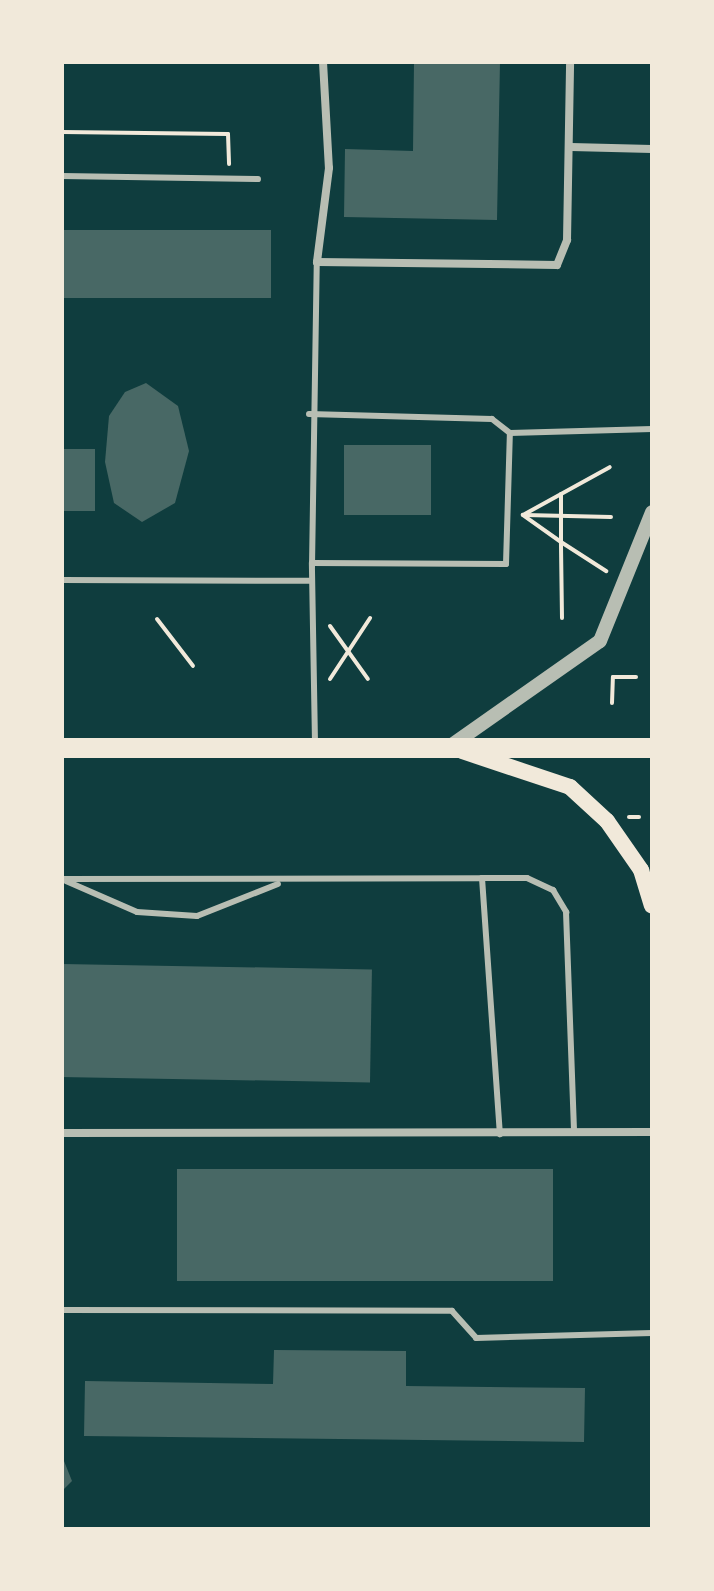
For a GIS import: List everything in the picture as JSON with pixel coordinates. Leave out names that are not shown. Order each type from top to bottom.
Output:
[{"type":"main road","points":[[449,747],[570,787],[624,846],[652,905]]},
{"type":"main road","points":[[62,748],[652,748]]},
{"type":"street","points":[[323,62],[329,168],[317,262],[557,265],[567,240],[571,147],[570,62]]},
{"type":"street","points":[[571,147],[652,149]]},
{"type":"street","points":[[449,747],[600,641],[652,512]]},
{"type":"street","points":[[62,1133],[652,1132]]},
{"type":"lane","points":[[62,176],[258,179]]},
{"type":"lane","points":[[315,748],[309,414],[317,262]]},
{"type":"lane","points":[[309,414],[492,419],[510,433],[652,429]]},
{"type":"lane","points":[[312,583],[312,563],[506,564],[510,433]]},
{"type":"lane","points":[[62,580],[312,583]]},
{"type":"lane","points":[[482,878],[500,1134]]},
{"type":"lane","points":[[62,879],[282,882],[527,878],[553,890],[566,912],[574,1133]]},
{"type":"lane","points":[[62,879],[137,912],[197,916],[282,882]]},
{"type":"lane","points":[[62,1310],[452,1311],[476,1338],[652,1333]]},
{"type":"path","points":[[62,132],[228,134],[229,178]]},
{"type":"path","points":[[523,515],[610,467]]},
{"type":"path","points":[[561,494],[562,618]]},
{"type":"path","points":[[523,515],[611,517]]},
{"type":"path","points":[[523,515],[610,573]]},
{"type":"path","points":[[324,618],[368,679]]},
{"type":"path","points":[[330,679],[370,618]]},
{"type":"path","points":[[157,619],[193,666]]},
{"type":"path","points":[[612,703],[613,677],[636,677]]},
{"type":"building","points":[[414,62],[500,62],[497,220],[344,217],[345,149],[413,151]]},
{"type":"building","points":[[62,230],[271,230],[271,298],[62,298]]},
{"type":"building","points":[[146,383],[178,406],[189,451],[175,503],[142,522],[114,503],[105,462],[109,416],[125,392]]},
{"type":"building","points":[[344,445],[431,445],[431,515],[344,515]]},
{"type":"building","points":[[62,449],[95,449],[95,511],[62,511]]},
{"type":"building","points":[[62,964],[372,969],[370,1082],[62,1077]]},
{"type":"building","points":[[177,1169],[553,1169],[553,1281],[177,1281]]},
{"type":"building","points":[[274,1350],[406,1351],[406,1386],[585,1388],[584,1442],[84,1436],[85,1381],[273,1384]]},
{"type":"building","points":[[62,1456],[72,1481],[62,1491]]}]
